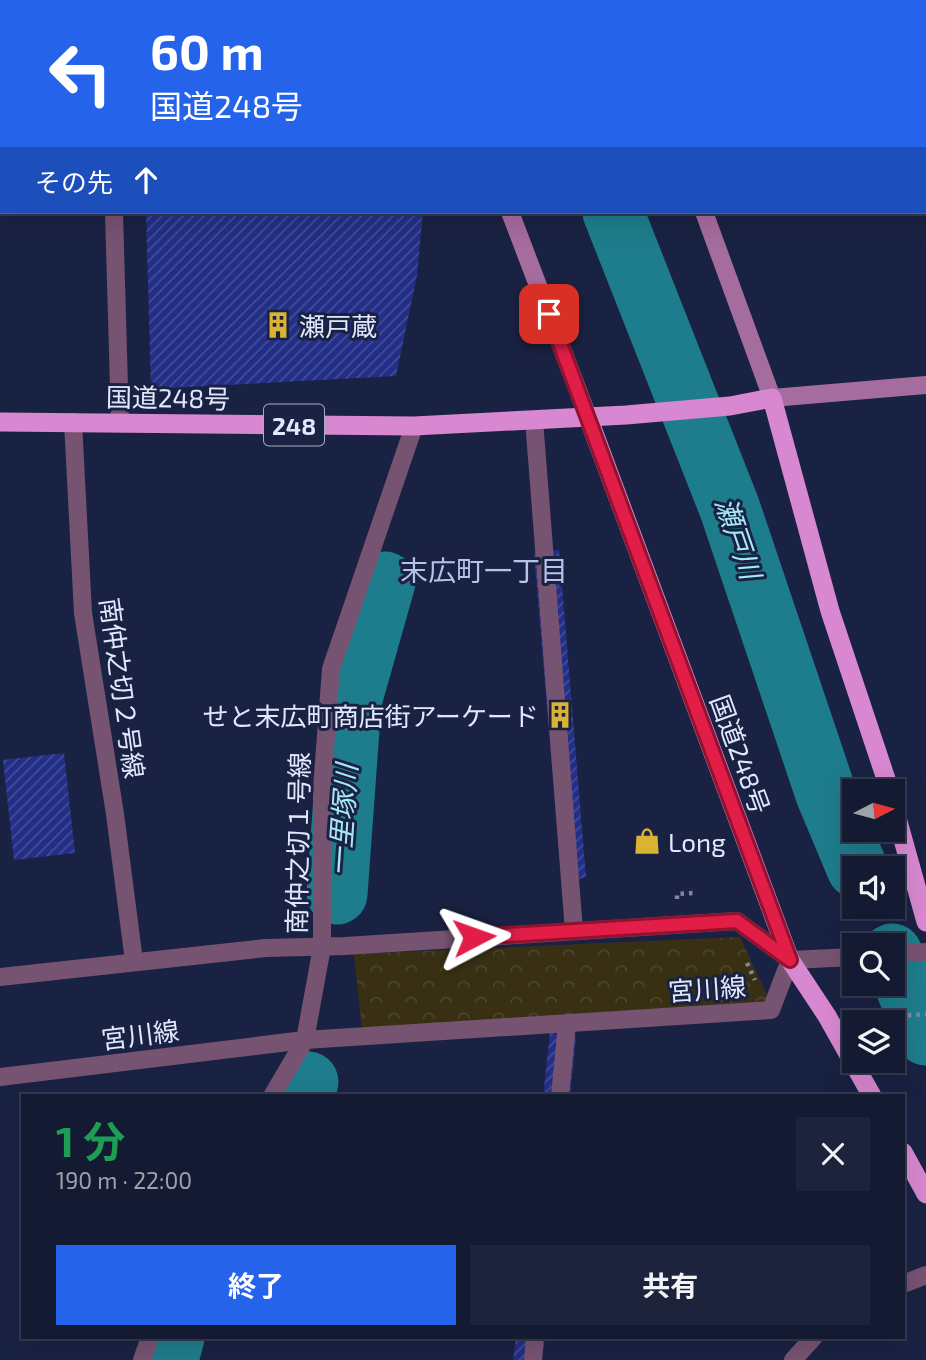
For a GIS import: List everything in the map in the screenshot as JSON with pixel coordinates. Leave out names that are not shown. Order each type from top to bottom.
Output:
[{"type":"highway","name":"国道248号","points":[[0,422],[414,426],[626,415],[730,406],[772,398]]},
{"type":"highway","points":[[772,398],[830,611],[886,779]]},
{"type":"highway","name":"国道248号","points":[[588,417],[790,960],[827,1016],[871,1094]]},
{"type":"highway","points":[[904,842],[926,922]]},
{"type":"highway","points":[[905,1156],[926,1194]]},
{"type":"main road","points":[[511,214],[588,417]]},
{"type":"main road","points":[[705,214],[772,398],[926,385]]},
{"type":"street","points":[[114,214],[120,423]]},
{"type":"street","points":[[534,420],[574,931]]},
{"type":"street","name":"南仲之切２号線","points":[[73,422],[83,613],[115,814],[134,961]]},
{"type":"street","name":"南仲之切１号線","points":[[273,1094],[305,1040],[322,947],[321,789],[331,670],[414,426]]},
{"type":"street","name":"宮川線","points":[[0,977],[266,948],[322,947],[737,921],[790,960],[771,1010],[305,1040],[0,1077]]},
{"type":"street","points":[[790,960],[842,958]]},
{"type":"street","points":[[560,1094],[567,1024]]},
{"type":"street","points":[[905,1283],[926,1275]]},
{"type":"street","points":[[142,1360],[149,1339]]},
{"type":"street","points":[[533,1360],[535,1339]]},
{"type":"street","points":[[793,1360],[812,1339]]},
{"type":"path","points":[[680,894],[694,893]]},
{"type":"green space","points":[[740,937],[773,1008],[362,1029],[354,954]]},
{"type":"building","name":"瀬戸蔵","points":[[146,214],[423,214],[417,275],[396,376],[151,389]]},
{"type":"building","name":"せと末広町商店街アーケード","points":[[559,550],[586,877],[562,885],[534,553]]},
{"type":"building","points":[[64,753],[75,853],[14,860],[3,760]]},
{"type":"building","points":[[550,1033],[576,1036],[570,1094],[543,1094]]},
{"type":"building","points":[[516,1339],[545,1339],[542,1360],[513,1360]]},
{"type":"waterway","name":"瀬戸川","points":[[614,214],[730,509],[826,794],[852,856]]},
{"type":"waterway","name":"一里塚川","points":[[337,894],[351,702],[385,582]]},
{"type":"waterway","name":"瀬戸川","points":[[905,985],[926,1035]]},
{"type":"waterway","name":"一里塚川","points":[[301,1094],[308,1082]]},
{"type":"waterway","name":"一里塚川","points":[[168,1360],[173,1339]]},
{"type":"place","name":"瀬戸蔵","points":[[278,325]]},
{"type":"place","name":"せと末広町商店街アーケード","points":[[560,715]]},
{"type":"place","name":"Long","points":[[647,841]]},
{"type":"district","name":"末広町一丁目","points":[[484,570]]},
{"type":"route","points":[[474,937],[737,921],[790,960],[549,314]]}]
